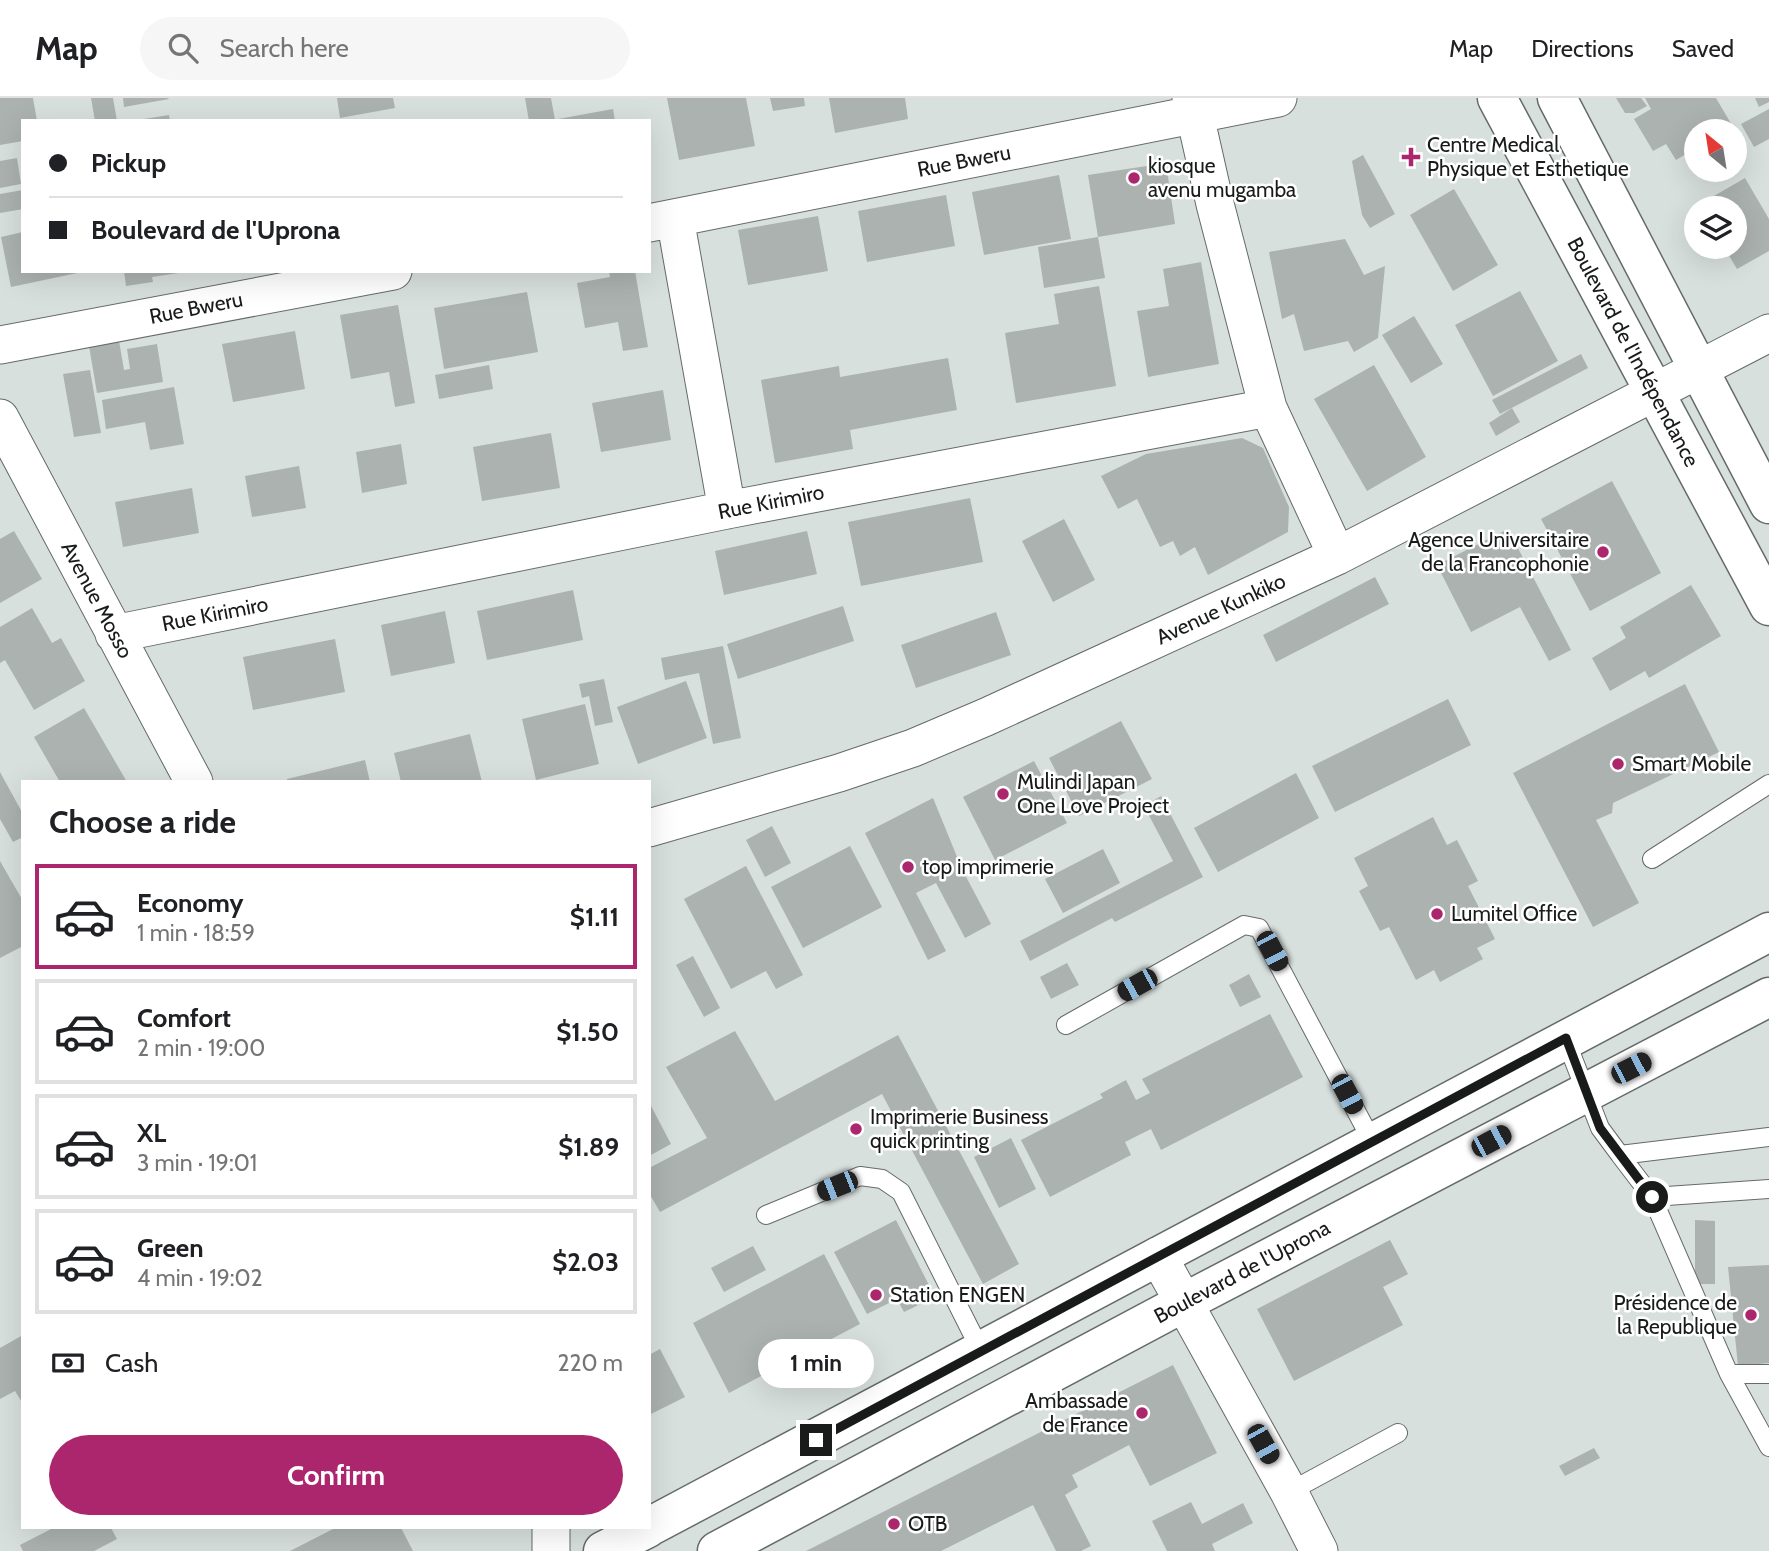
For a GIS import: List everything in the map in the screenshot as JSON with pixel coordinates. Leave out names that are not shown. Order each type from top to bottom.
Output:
[{"type":"street","name":"Rue Bweru","points":[[662,220],[1192,107],[1278,98]]},
{"type":"street","points":[[1556,98],[1769,504]]},
{"type":"street","name":"Boulevard de l'Indépendance","points":[[1507,101],[1656,393],[1769,606]]},
{"type":"street","points":[[1192,107],[1268,408],[1337,556]]},
{"type":"street","points":[[662,220],[727,510]]},
{"type":"street","name":"Rue Bweru","points":[[0,345],[382,273]]},
{"type":"street","name":"Avenue Kunkiko","points":[[651,827],[839,774],[913,748],[985,717],[1337,556],[1769,333]]},
{"type":"street","name":"Rue Kirimiro","points":[[114,634],[727,510],[1268,408]]},
{"type":"street","name":"Avenue Mosso","points":[[0,418],[193,780]]},
{"type":"street","points":[[651,1526],[982,1353],[1158,1255],[1769,932]]},
{"type":"street","name":"Boulevard de l'Uprona","points":[[717,1551],[1185,1302],[1769,997]]},
{"type":"street","points":[[1158,1255],[1319,1551]]},
{"type":"street","points":[[551,1529],[551,1551]]},
{"type":"street","points":[[603,1551],[645,1529]]},
{"type":"lane","points":[[1652,859],[1769,784]]},
{"type":"lane","points":[[1066,1025],[1244,925],[1259,928],[1372,1141]]},
{"type":"lane","points":[[1566,1038],[1600,1128],[1652,1197],[1729,1374],[1769,1447]]},
{"type":"lane","points":[[1620,1155],[1769,1138]]},
{"type":"lane","points":[[766,1215],[860,1176],[882,1179],[901,1192],[982,1353]]},
{"type":"lane","points":[[1652,1197],[1769,1189]]},
{"type":"lane","points":[[1729,1374],[1769,1374]]},
{"type":"lane","points":[[1289,1492],[1398,1433]]},
{"type":"building","points":[[0,98],[33,98],[37,119],[21,119],[21,141],[0,145]]},
{"type":"building","points":[[91,98],[113,98],[117,119],[95,119]]},
{"type":"building","points":[[123,98],[168,98],[169,99],[124,107]]},
{"type":"building","points":[[337,98],[393,98],[395,108],[340,118]]},
{"type":"building","points":[[525,98],[551,98],[555,119],[529,119]]},
{"type":"building","points":[[667,98],[746,98],[755,146],[679,160]]},
{"type":"building","points":[[770,98],[804,98],[805,106],[773,111]]},
{"type":"building","points":[[829,98],[905,98],[908,119],[835,133]]},
{"type":"building","points":[[1616,98],[1641,98],[1647,106],[1634,113],[1625,113]]},
{"type":"building","points":[[1645,98],[1716,98],[1728,119],[1684,119],[1684,155],[1676,160],[1666,144],[1653,151],[1634,119],[1651,109]]},
{"type":"building","points":[[1755,98],[1769,98],[1769,102],[1759,107]]},
{"type":"building","points":[[613,109],[615,119],[558,119]]},
{"type":"building","points":[[1769,109],[1769,139],[1754,147],[1747,135],[1747,121]]},
{"type":"building","points":[[169,115],[170,119],[144,119]]},
{"type":"building","points":[[1363,155],[1395,214],[1370,228],[1362,215],[1352,161]]},
{"type":"building","points":[[17,158],[21,184],[0,188],[0,161]]},
{"type":"building","points":[[1166,163],[1175,224],[1098,237],[1088,175]]},
{"type":"building","points":[[1059,175],[1071,239],[984,255],[972,192]]},
{"type":"building","points":[[1747,181],[1769,219],[1769,251],[1737,269],[1731,259],[1747,259],[1747,196],[1714,196],[1738,182]]},
{"type":"building","points":[[1454,189],[1498,265],[1453,291],[1410,215]]},
{"type":"building","points":[[21,190],[21,209],[0,213],[0,194]]},
{"type":"building","points":[[946,195],[955,246],[867,262],[858,211]]},
{"type":"building","points":[[818,216],[828,271],[748,285],[738,230]]},
{"type":"building","points":[[21,232],[21,273],[77,273],[11,287],[1,237]]},
{"type":"building","points":[[1098,237],[1105,278],[1044,288],[1038,247]]},
{"type":"building","points":[[1345,239],[1364,275],[1385,266],[1378,338],[1354,352],[1348,341],[1304,351],[1294,314],[1282,319],[1269,252]]},
{"type":"building","points":[[1201,262],[1219,364],[1148,377],[1137,311],[1169,306],[1163,269]]},
{"type":"building","points":[[124,273],[179,273],[152,277],[153,282],[126,286]]},
{"type":"building","points":[[609,273],[635,273],[648,347],[623,351],[618,322],[585,328],[577,283],[610,277]]},
{"type":"building","points":[[1099,286],[1116,386],[1016,403],[1005,333],[1059,324],[1054,294]]},
{"type":"building","points":[[1520,291],[1558,361],[1493,396],[1455,325]]},
{"type":"building","points":[[527,292],[538,352],[444,369],[434,308]]},
{"type":"building","points":[[398,305],[415,403],[395,407],[389,372],[351,379],[340,315]]},
{"type":"building","points":[[1414,316],[1443,364],[1411,383],[1382,335]]},
{"type":"building","points":[[295,331],[305,389],[233,402],[222,344]]},
{"type":"building","points":[[118,335],[124,370],[130,369],[127,349],[157,344],[163,382],[97,393],[88,340]]},
{"type":"building","points":[[1581,354],[1588,368],[1500,414],[1492,400]]},
{"type":"building","points":[[948,358],[957,410],[850,430],[853,449],[775,463],[761,380],[839,366],[840,377]]},
{"type":"building","points":[[489,365],[493,389],[439,399],[435,375]]},
{"type":"building","points":[[1374,365],[1426,457],[1367,491],[1314,399]]},
{"type":"building","points":[[90,370],[101,433],[74,437],[63,374]]},
{"type":"building","points":[[174,387],[184,444],[150,450],[145,422],[106,429],[102,400]]},
{"type":"building","points":[[663,390],[671,440],[601,452],[592,403]]},
{"type":"building","points":[[1512,408],[1520,422],[1496,436],[1489,423]]},
{"type":"building","points":[[551,433],[560,488],[482,501],[473,447]]},
{"type":"building","points":[[1242,438],[1263,448],[1289,507],[1288,532],[1208,575],[1195,547],[1180,556],[1173,541],[1160,547],[1137,499],[1118,509],[1101,476],[1146,454]]},
{"type":"building","points":[[401,444],[407,484],[362,493],[356,452]]},
{"type":"building","points":[[299,466],[306,508],[252,517],[245,476]]},
{"type":"building","points":[[1612,481],[1661,573],[1590,611],[1541,519]]},
{"type":"building","points":[[192,488],[199,533],[123,547],[115,502]]},
{"type":"building","points":[[970,498],[983,562],[861,586],[848,522]]},
{"type":"building","points":[[1064,519],[1095,580],[1053,602],[1022,541]]},
{"type":"building","points":[[1508,529],[1571,650],[1549,661],[1520,607],[1471,632],[1437,565]]},
{"type":"building","points":[[14,531],[42,579],[0,603],[0,539]]},
{"type":"building","points":[[807,531],[817,574],[724,595],[715,551]]},
{"type":"building","points":[[1375,577],[1389,604],[1276,662],[1263,635]]},
{"type":"building","points":[[1691,585],[1721,636],[1649,678],[1645,671],[1610,691],[1592,658],[1626,638],[1620,627]]},
{"type":"building","points":[[573,590],[583,640],[487,660],[477,611]]},
{"type":"building","points":[[843,606],[854,641],[738,679],[727,644]]},
{"type":"building","points":[[32,608],[52,643],[61,638],[85,681],[34,710],[5,660],[0,663],[0,627]]},
{"type":"building","points":[[445,611],[455,663],[391,676],[381,625]]},
{"type":"building","points":[[996,612],[1011,655],[916,688],[901,645]]},
{"type":"building","points":[[335,639],[345,692],[253,710],[243,657]]},
{"type":"building","points":[[723,646],[741,738],[713,744],[699,673],[665,680],[661,658]]},
{"type":"building","points":[[604,679],[613,722],[595,726],[589,696],[582,698],[579,684]]},
{"type":"building","points":[[686,681],[707,738],[638,764],[617,707]]},
{"type":"building","points":[[1685,684],[1719,752],[1613,803],[1612,813],[1596,820],[1639,903],[1593,927],[1513,773]]},
{"type":"building","points":[[1448,699],[1471,745],[1335,812],[1312,766]]},
{"type":"building","points":[[585,704],[599,764],[536,780],[522,719]]},
{"type":"building","points":[[84,708],[126,780],[59,780],[34,737]]},
{"type":"building","points":[[1121,721],[1152,779],[1079,816],[1049,758]]},
{"type":"building","points":[[470,734],[482,780],[401,780],[394,753]]},
{"type":"building","points":[[365,760],[370,780],[287,780]]},
{"type":"building","points":[[1034,761],[1067,823],[995,860],[963,797]]},
{"type":"building","points":[[0,772],[21,810],[21,838],[13,842],[0,819]]},
{"type":"building","points":[[1296,773],[1319,818],[1218,872],[1194,828]]},
{"type":"building","points":[[1161,796],[1203,877],[1115,922],[1112,918],[1030,961],[1020,941],[1173,861],[1144,806]]},
{"type":"building","points":[[933,798],[962,869],[991,924],[965,938],[936,883],[916,893],[946,951],[928,960],[865,833]]},
{"type":"building","points":[[1433,817],[1447,845],[1457,840],[1478,881],[1468,886],[1495,939],[1477,948],[1483,959],[1440,982],[1434,970],[1416,980],[1389,927],[1380,931],[1359,891],[1368,886],[1354,858]]},
{"type":"building","points":[[772,826],[791,863],[765,877],[746,840]]},
{"type":"building","points":[[850,846],[882,907],[803,948],[771,887]]},
{"type":"building","points":[[1103,849],[1120,883],[1063,913],[1045,879]]},
{"type":"building","points":[[0,861],[21,898],[21,947],[0,958]]},
{"type":"building","points":[[746,866],[803,975],[776,989],[766,971],[731,989],[684,899]]},
{"type":"building","points":[[693,956],[720,1008],[704,1017],[676,965]]},
{"type":"building","points":[[1067,963],[1079,985],[1051,999],[1040,977]]},
{"type":"building","points":[[1249,974],[1261,997],[1240,1007],[1229,985]]},
{"type":"building","points":[[1270,1014],[1303,1077],[1161,1150],[1151,1129],[1125,1142],[1131,1155],[1050,1197],[1021,1140],[1103,1098],[1100,1094],[1126,1080],[1136,1100],[1150,1093],[1142,1079]]},
{"type":"building","points":[[735,1031],[775,1101],[898,1035],[1019,1264],[983,1284],[882,1094],[660,1212],[651,1196],[651,1167],[707,1138],[666,1067]]},
{"type":"building","points":[[651,1106],[671,1144],[651,1155]]},
{"type":"building","points":[[1011,1138],[1036,1189],[999,1208],[974,1157]]},
{"type":"building","points":[[896,1220],[935,1297],[904,1312],[897,1299],[867,1314],[834,1252]]},
{"type":"building","points":[[1695,1220],[1715,1221],[1715,1284],[1695,1284]]},
{"type":"building","points":[[1390,1240],[1408,1274],[1383,1287],[1403,1325],[1294,1381],[1257,1309]]},
{"type":"building","points":[[753,1246],[766,1270],[724,1292],[711,1268]]},
{"type":"building","points":[[824,1254],[860,1324],[729,1393],[693,1323]]},
{"type":"building","name":"Présidence de la Republique","points":[[1769,1265],[1769,1363],[1738,1366],[1728,1267]]},
{"type":"building","points":[[21,1336],[21,1401],[15,1391],[0,1399],[0,1348]]},
{"type":"building","points":[[660,1349],[685,1397],[651,1414],[651,1354]]},
{"type":"building","points":[[1173,1365],[1217,1453],[1150,1486],[1129,1445],[1072,1475],[1078,1487],[1065,1495],[1091,1546],[1081,1551],[1056,1551],[1033,1505],[941,1551],[806,1551]]},
{"type":"building","points":[[1594,1448],[1600,1458],[1565,1476],[1559,1466]]},
{"type":"building","points":[[1191,1502],[1202,1524],[1243,1503],[1253,1523],[1212,1544],[1215,1551],[1167,1551],[1152,1521]]},
{"type":"building","points":[[51,1529],[112,1529],[117,1539],[94,1551],[23,1551],[20,1545]]},
{"type":"building","points":[[333,1529],[402,1529],[413,1551],[290,1551]]},
{"type":"place","name":"Centre Medical Physique et Esthetique","points":[[1411,157]]},
{"type":"place","name":"kiosque avenu mugamba","points":[[1134,178]]},
{"type":"place","name":"Agence Universitaire de la Francophonie","points":[[1603,552]]},
{"type":"place","name":"Smart Mobile","points":[[1618,764]]},
{"type":"place","name":"Mulindi Japan One Love Project","points":[[1003,794]]},
{"type":"place","name":"top imprimerie","points":[[908,867]]},
{"type":"place","name":"Lumitel Office","points":[[1437,914]]},
{"type":"place","name":"Imprimerie Business quick printing","points":[[856,1129]]},
{"type":"place","name":"Station ENGEN","points":[[876,1295]]},
{"type":"place","name":"Présidence de la Republique","points":[[1751,1315]]},
{"type":"place","name":"Ambassade de France","points":[[1142,1413]]},
{"type":"place","name":"OTB","points":[[894,1524]]},
{"type":"route","points":[[816,1440],[1566,1038],[1600,1128],[1652,1197]]}]
